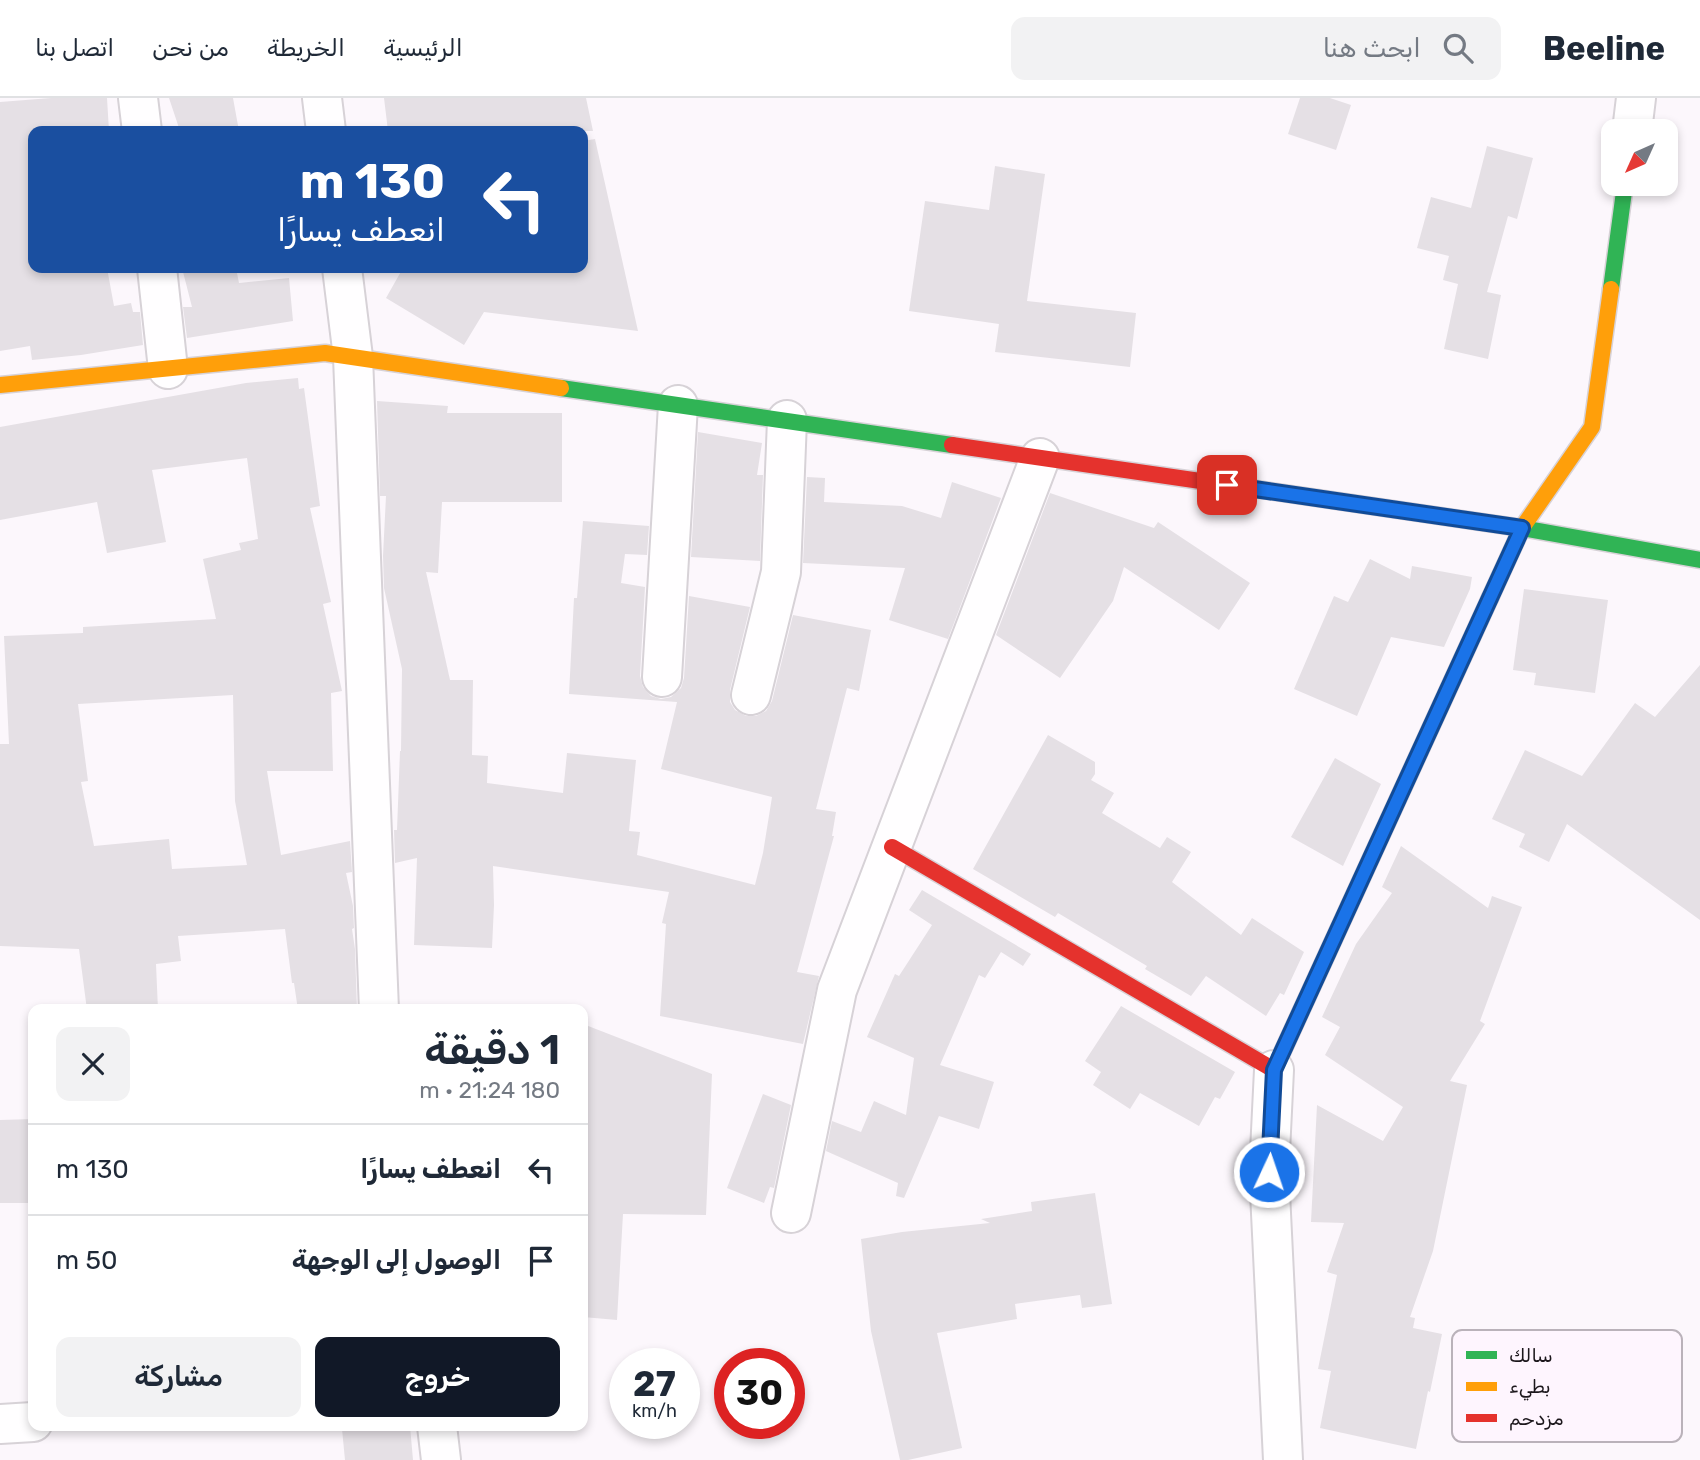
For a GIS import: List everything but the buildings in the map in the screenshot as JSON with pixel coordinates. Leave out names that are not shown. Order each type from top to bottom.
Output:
[{"type":"street","points":[[138,98],[141,126]]},
{"type":"street","points":[[322,98],[325,126]]},
{"type":"street","points":[[1633,119],[1636,98]]},
{"type":"street","points":[[1283,1460],[1269,1172],[1274,1070],[1522,528],[1592,427],[1623,196]]},
{"type":"street","points":[[158,273],[168,369]]},
{"type":"street","points":[[343,273],[353,357],[379,1004]]},
{"type":"street","points":[[0,384],[325,353],[1522,528],[1700,560]]},
{"type":"street","points":[[662,677],[678,405]]},
{"type":"street","points":[[751,695],[781,572],[787,421]]},
{"type":"street","points":[[791,1213],[837,990],[1040,457]]},
{"type":"street","points":[[892,847],[1274,1070]]},
{"type":"street","points":[[0,1424],[28,1422]]},
{"type":"street","points":[[437,1431],[441,1460]]},
{"type":"traffic: fast","points":[[1611,289],[1623,196]]},
{"type":"traffic: fast","points":[[561,388],[952,445]]},
{"type":"traffic: fast","points":[[1228,485],[1522,528],[1700,560]]},
{"type":"traffic: fast","points":[[1274,1070],[1490,598]]},
{"type":"traffic: slow","points":[[1490,598],[1522,528],[1592,427],[1611,289]]},
{"type":"traffic: slow","points":[[0,385],[325,353],[561,388]]},
{"type":"traffic: jam","points":[[952,445],[1228,485]]},
{"type":"traffic: jam","points":[[892,847],[1274,1070]]},
{"type":"route","points":[[1227,485],[1522,528],[1274,1070],[1269,1172]]}]
